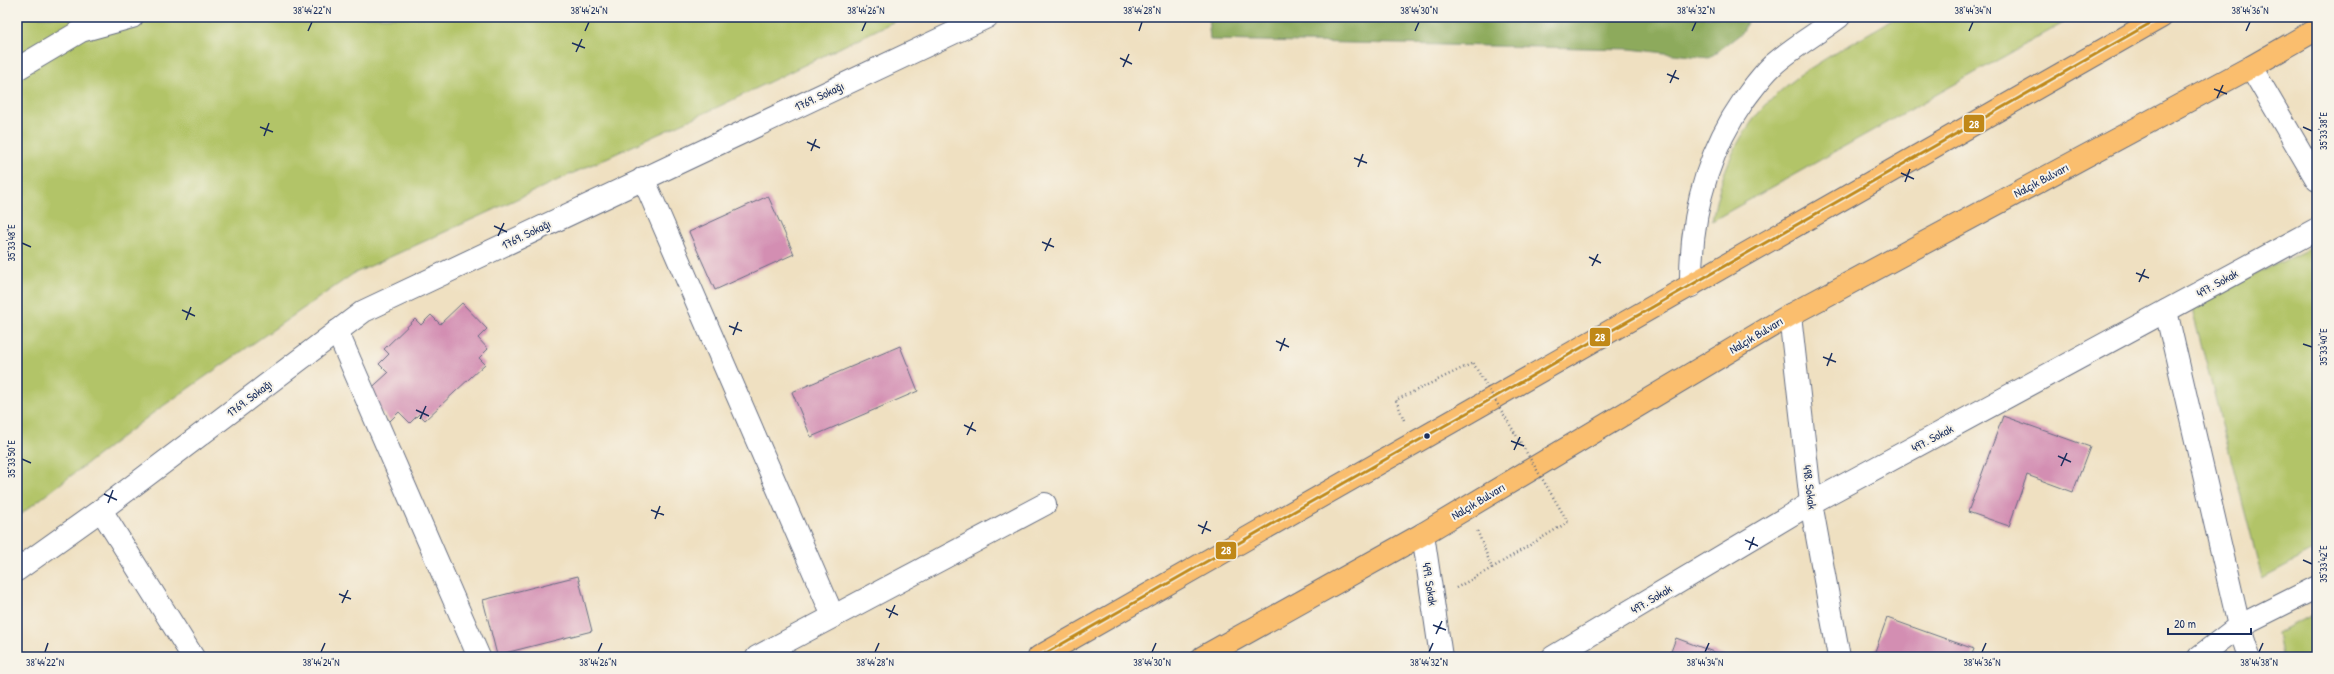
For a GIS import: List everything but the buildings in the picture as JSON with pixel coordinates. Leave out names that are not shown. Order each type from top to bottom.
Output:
[{"type":"highway","points":[[1039,657],[2161,17]]},
{"type":"highway","name":"Nalçık Bulvarı","points":[[1204,657],[1423,534],[1790,315],[2251,67],[2317,29]]},
{"type":"street","points":[[17,69],[81,31],[132,17]]},
{"type":"street","name":"1769. Sokağı","points":[[17,570],[101,510],[364,311],[643,178],[987,17]]},
{"type":"street","points":[[1691,286],[1690,256],[1699,197],[1708,168],[1727,128],[1752,89],[1773,65],[1839,17]]},
{"type":"street","points":[[2251,67],[2317,180]]},
{"type":"street","points":[[643,178],[833,616]]},
{"type":"street","name":"497. Sokak","points":[[1553,657],[1811,503],[2317,229]]},
{"type":"street","points":[[2166,311],[2239,626],[2249,657]]},
{"type":"street","name":"498. Sokak","points":[[1790,315],[1811,503],[1839,657]]},
{"type":"street","points":[[337,332],[479,657]]},
{"type":"street","points":[[757,657],[1045,504]]},
{"type":"street","points":[[101,510],[193,657]]},
{"type":"street","name":"499. Sokak","points":[[1423,534],[1441,657]]},
{"type":"street","points":[[2199,657],[2239,626],[2317,587]]},
{"type":"path","points":[[1396,400],[1474,363],[1568,522],[1492,568],[1433,601]]},
{"type":"path","points":[[1467,508],[1492,568]]},
{"type":"green space","points":[[17,17],[903,17],[722,105],[353,274],[153,413],[17,517]]},
{"type":"green space","points":[[1208,17],[1749,17],[1743,32],[1709,58],[1630,49],[1210,40]]},
{"type":"green space","points":[[1897,17],[2074,17],[1712,221],[1722,180],[1737,146],[1755,118],[1776,95],[1802,74]]},
{"type":"green space","points":[[2317,245],[2317,549],[2262,578],[2191,305]]},
{"type":"green space","points":[[2317,612],[2317,657],[2281,657],[2277,633]]},
{"type":"transit line","name":"28","points":[[1039,657],[2161,17]]}]
